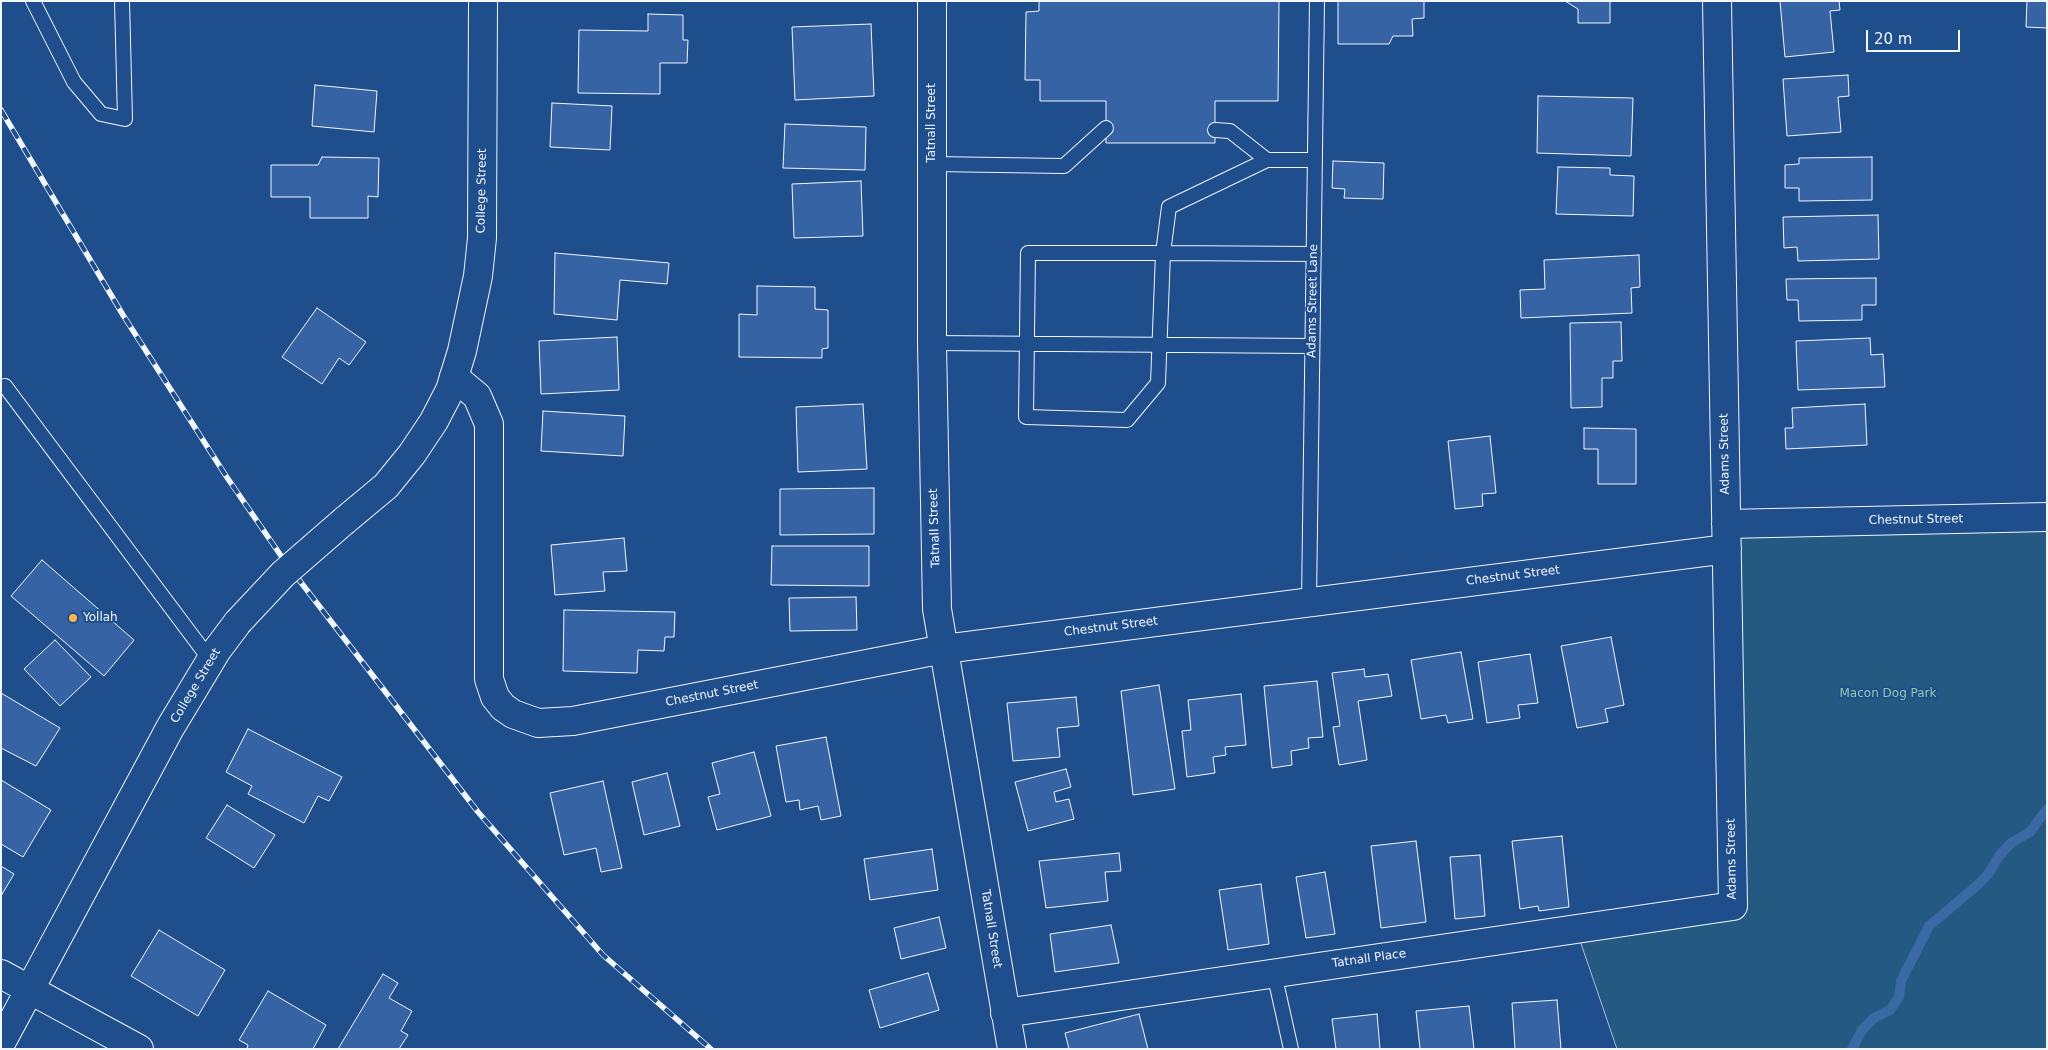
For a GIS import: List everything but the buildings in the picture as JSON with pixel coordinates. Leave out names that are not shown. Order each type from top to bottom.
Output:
[{"type":"street","name":"College Street","points":[[1,1043],[170,728],[211,661],[238,622],[283,574],[344,521],[363,508],[386,486],[412,454],[434,421],[454,378],[472,309],[482,238],[483,1]]},
{"type":"street","name":"Tatnall Street","points":[[932,1],[932,342],[937,609],[1004,1013],[1012,1049]]},
{"type":"street","name":"Adams Street","points":[[1717,1],[1733,906]]},
{"type":"street","name":"Chestnut Street","points":[[454,378],[477,396],[489,424],[489,679],[495,697],[503,707],[514,714],[538,723],[567,722],[944,649],[1309,602],[1726,536],[2047,517]]},
{"type":"street","name":"Tatnall Place","points":[[1004,1013],[1733,906]]},
{"type":"street","points":[[1,974],[139,1049]]},
{"type":"lane","points":[[33,1],[74,82],[101,114],[125,119],[122,1]]},
{"type":"lane","name":"Adams Street Lane","points":[[1309,602],[1317,1]]},
{"type":"lane","points":[[932,164],[1064,166],[1106,128]]},
{"type":"lane","points":[[1215,130],[1230,131],[1267,160]]},
{"type":"lane","points":[[1314,254],[1163,253],[1028,253],[1026,417],[1127,420],[1158,383],[1163,253],[1168,207],[1267,160],[1315,160]]},
{"type":"lane","points":[[932,342],[1312,346]]},
{"type":"lane","points":[[6,386],[211,661]]},
{"type":"lane","points":[[1274,973],[1291,1049]]},
{"type":"green space","name":"Macon Dog Park","points":[[2047,519],[2047,1049],[1617,1049],[1575,926],[1736,905],[1725,524]]},
{"type":"waterway","points":[[1852,1049],[1862,1030],[1874,1018],[1890,1010],[1899,997],[1901,981],[1929,926],[1980,883],[1989,873],[1999,856],[2011,843],[2030,832],[2047,809]]},
{"type":"railway","points":[[1,110],[123,315],[226,476],[286,563],[478,812],[603,955],[711,1049]]},
{"type":"place","name":"Yollah","points":[[73,618]]}]
